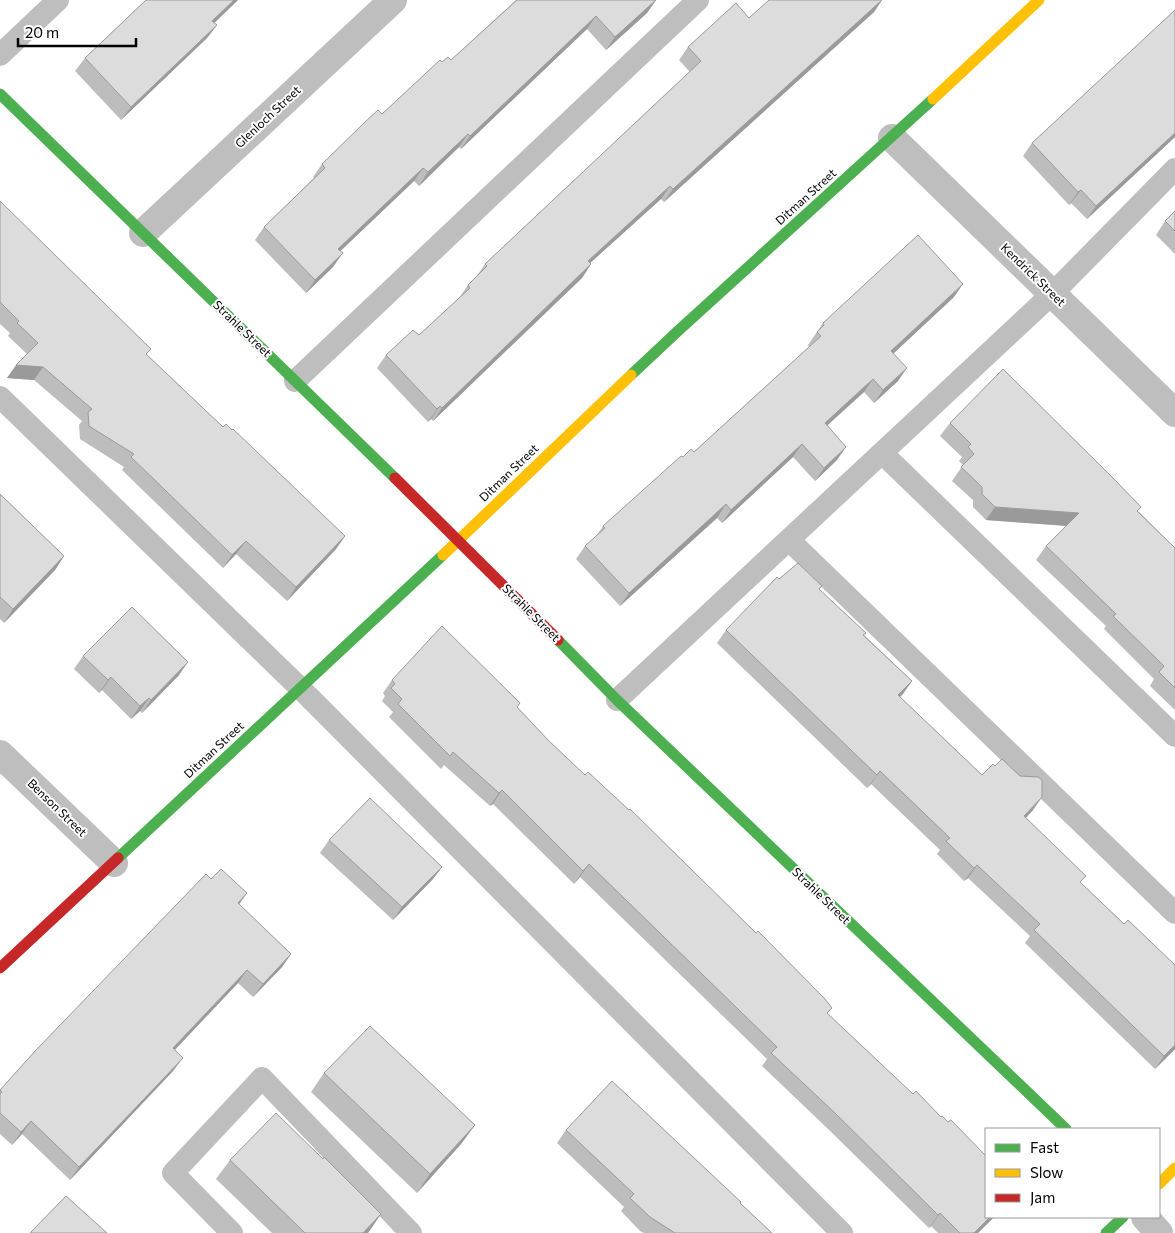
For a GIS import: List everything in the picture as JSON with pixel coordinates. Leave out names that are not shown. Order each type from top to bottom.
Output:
[{"type":"street","name":"Glenloch Street","points":[[143,233],[393,0]]},
{"type":"street","name":"Ditman Street","points":[[0,968],[459,540],[679,330],[892,138],[1039,0]]},
{"type":"street","name":"Strahle Street","points":[[0,94],[459,540],[617,700],[1065,1128]]},
{"type":"street","name":"Kendrick Street","points":[[892,138],[1175,413]]},
{"type":"street","name":"Benson Street","points":[[0,754],[114,863]]},
{"type":"street","points":[[1160,1183],[1175,1168]]},
{"type":"street","points":[[1106,1233],[1122,1218]]},
{"type":"street","points":[[1146,1218],[1159,1233]]},
{"type":"lane","points":[[0,55],[58,0]]},
{"type":"lane","points":[[296,381],[698,0]]},
{"type":"lane","points":[[617,700],[1052,294],[1175,169]]},
{"type":"lane","points":[[0,397],[300,688],[842,1233]]},
{"type":"lane","points":[[882,453],[1175,736]]},
{"type":"lane","points":[[789,540],[1175,913]]},
{"type":"lane","points":[[232,1233],[173,1173],[262,1078],[412,1233]]},
{"type":"building","points":[[146,0],[234,0],[212,21],[217,25],[131,107],[85,58]]},
{"type":"building","points":[[517,0],[656,0],[615,37],[596,16],[470,136],[468,134],[428,172],[423,168],[338,249],[343,253],[315,280],[264,227],[325,168],[322,164],[378,110],[382,114],[440,60],[442,62],[448,57],[451,60]]},
{"type":"building","points":[[769,0],[882,0],[673,189],[670,186],[588,261],[591,264],[442,408],[440,406],[437,409],[386,355],[413,330],[419,335],[470,288],[468,285],[487,266],[485,264],[701,61],[688,47],[736,3],[749,18]]},
{"type":"building","points":[[1175,10],[1175,133],[1096,206],[1081,190],[1078,192],[1032,143]]},
{"type":"building","points":[[0,201],[151,349],[146,354],[223,427],[226,424],[233,429],[345,536],[296,587],[246,541],[232,555],[131,457],[134,454],[89,426],[88,412],[92,409],[43,367],[16,365],[38,343],[17,323],[19,321],[0,302]]},
{"type":"building","points":[[1175,211],[1175,231],[1165,221]]},
{"type":"building","points":[[918,235],[963,284],[891,351],[907,368],[883,390],[873,379],[825,423],[846,447],[824,468],[802,444],[731,510],[726,504],[629,593],[585,546],[605,528],[603,526],[681,456],[683,457],[691,449],[694,452],[821,336],[817,332],[824,325],[823,323]]},
{"type":"building","points":[[1003,369],[1141,507],[1137,511],[1175,548],[1175,688],[1159,672],[1164,666],[1113,616],[1116,614],[1046,546],[1079,513],[995,507],[982,494],[982,487],[961,467],[974,454],[968,447],[971,444],[950,423]]},
{"type":"building","points":[[0,494],[64,556],[13,609],[0,597]]},
{"type":"building","points":[[798,563],[822,586],[819,589],[866,633],[863,635],[912,681],[898,695],[982,775],[993,764],[995,766],[1002,759],[1020,776],[1038,777],[1042,780],[1042,797],[1024,816],[1086,876],[1080,882],[1124,924],[1128,920],[1175,965],[1175,1045],[1164,1056],[1034,930],[1040,924],[977,865],[974,868],[946,841],[950,838],[880,771],[877,775],[726,630],[777,577],[779,579]]},
{"type":"building","points":[[132,607],[188,662],[151,700],[149,698],[140,706],[111,677],[108,680],[83,656]]},
{"type":"building","points":[[442,626],[520,703],[517,707],[548,740],[585,775],[588,772],[630,809],[756,933],[758,931],[825,999],[832,1008],[827,1013],[913,1094],[916,1091],[941,1117],[948,1122],[951,1120],[985,1155],[985,1218],[989,1218],[974,1233],[960,1233],[940,1213],[938,1215],[771,1053],[777,1047],[589,864],[583,871],[502,790],[499,793],[453,752],[450,756],[398,704],[402,699],[391,688],[395,684],[392,680]]},
{"type":"building","points":[[370,798],[442,867],[402,907],[329,840]]},
{"type":"building","points":[[221,869],[247,893],[238,903],[291,954],[263,984],[247,970],[173,1048],[183,1058],[79,1167],[31,1121],[21,1132],[0,1113],[0,1094],[2,1092],[0,1090],[36,1050],[206,874],[211,879]]},
{"type":"building","points":[[370,1026],[475,1125],[430,1174],[324,1073]]},
{"type":"building","points":[[612,1081],[772,1233],[675,1233],[650,1217],[630,1198],[634,1194],[566,1130]]},
{"type":"building","points":[[276,1113],[323,1159],[324,1157],[381,1214],[363,1233],[305,1233],[230,1160]]},
{"type":"building","points":[[66,1196],[107,1233],[30,1233]]},
{"type":"traffic: fast","points":[[0,94],[395,478]]},
{"type":"traffic: fast","points":[[631,375],[933,99]]},
{"type":"traffic: fast","points":[[118,858],[443,555]]},
{"type":"traffic: fast","points":[[558,640],[617,700],[1065,1128]]},
{"type":"traffic: fast","points":[[1106,1233],[1122,1218]]},
{"type":"traffic: slow","points":[[933,99],[1039,0]]},
{"type":"traffic: slow","points":[[443,555],[631,375]]},
{"type":"traffic: slow","points":[[1160,1183],[1175,1168]]},
{"type":"traffic: jam","points":[[395,478],[558,640]]},
{"type":"traffic: jam","points":[[0,968],[118,858]]}]
